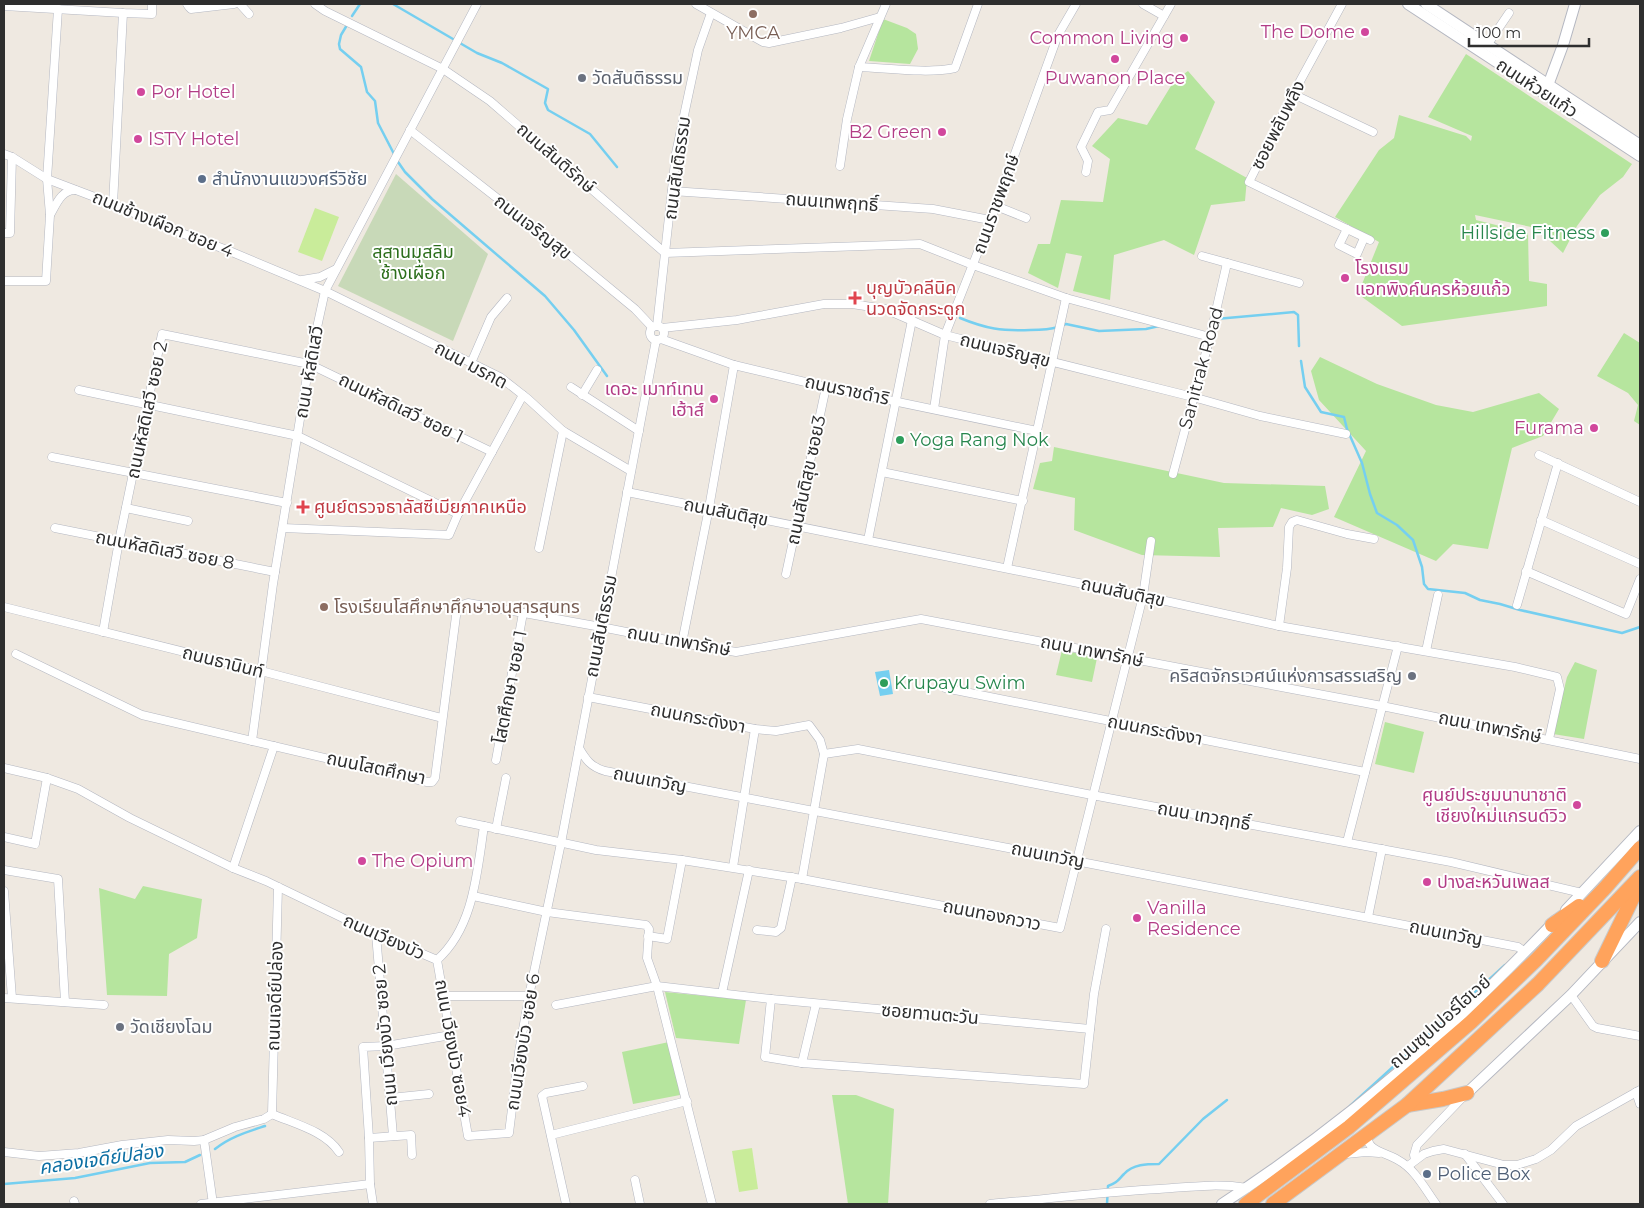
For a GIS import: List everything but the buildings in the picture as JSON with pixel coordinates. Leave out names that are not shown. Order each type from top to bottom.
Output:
[{"type":"highway","name":"ถนนซุปเปอร์ไฮเวย์","points":[[1246,1204],[1348,1127],[1471,1022],[1536,960],[1605,888],[1640,848]]},
{"type":"highway","points":[[1273,1204],[1407,1105],[1538,984],[1640,877]]},
{"type":"highway","points":[[1602,961],[1640,882]]},
{"type":"highway","points":[[1552,925],[1605,888]]},
{"type":"highway","points":[[1407,1105],[1443,1100],[1467,1093]]},
{"type":"main road","name":"ถนนห้วยแก้ว","points":[[1408,4],[1640,145]]},
{"type":"main road","name":"ถนนห้วยแก้ว","points":[[1426,4],[1488,44],[1640,156]]},
{"type":"main road","points":[[1547,89],[1575,4]]},
{"type":"main road","points":[[1222,1204],[1247,1188],[1324,1131],[1394,1075],[1462,1014],[1525,952],[1640,831]]},
{"type":"main road","points":[[1467,1093],[1570,995],[1640,922]]},
{"type":"street","points":[[4,6],[152,14],[152,4]]},
{"type":"street","points":[[187,4],[188,8],[191,9],[234,4]]},
{"type":"street","points":[[240,4],[249,14]]},
{"type":"street","name":"ถนนสันติรักษ์","points":[[315,4],[443,69],[490,101],[665,253]]},
{"type":"street","name":"ถนน หัสดิเสวี","points":[[252,740],[286,503],[309,364],[325,290],[476,4]]},
{"type":"street","points":[[696,4],[763,42],[769,43],[841,28],[880,17]]},
{"type":"street","points":[[840,166],[859,67],[886,4]]},
{"type":"street","name":"ถนนราชพฤกษ์","points":[[934,409],[945,335],[996,206],[1058,35],[1076,4]]},
{"type":"street","points":[[1143,4],[1164,16]]},
{"type":"street","points":[[1086,172],[1088,161],[1082,147],[1098,112],[1110,110],[1171,4]]},
{"type":"street","name":"ซอยพลับพลึง","points":[[1342,4],[1249,182],[1367,239],[1357,254],[1340,245],[1347,230]]},
{"type":"street","points":[[859,67],[937,70],[955,68],[975,5]]},
{"type":"street","points":[[4,281],[46,281],[50,215],[47,179],[58,10]]},
{"type":"street","points":[[113,204],[123,13]]},
{"type":"street","name":"ถนนสันติธรรม","points":[[547,912],[639,431],[659,340],[664,334],[657,327],[676,153],[698,50],[712,13]]},
{"type":"street","points":[[1488,44],[1509,13]]},
{"type":"street","points":[[1294,94],[1373,132]]},
{"type":"street","name":"ถนนเจริญสุข","points":[[410,130],[566,252],[657,327],[736,320],[824,304],[852,304],[885,309],[945,335],[1193,397],[1260,416],[1346,434]]},
{"type":"street","name":"ถนนช้างเผือก ซอย 4","points":[[4,154],[47,179],[79,190],[325,290]]},
{"type":"street","points":[[4,233],[10,233],[12,157]]},
{"type":"street","points":[[50,215],[63,194],[71,190],[79,190]]},
{"type":"street","name":"ถนนเทพฤทธิ์","points":[[672,190],[932,209],[990,220]]},
{"type":"street","points":[[996,206],[1026,218]]},
{"type":"street","points":[[665,253],[920,244],[1066,298],[1210,337]]},
{"type":"street","points":[[1202,256],[1299,283]]},
{"type":"street","name":"Sanitrak Road","points":[[1173,474],[1210,337],[1227,263]]},
{"type":"street","points":[[300,280],[320,277],[336,269]]},
{"type":"street","name":"ถนน มรกต","points":[[325,290],[500,377],[523,395],[563,432],[631,471]]},
{"type":"street","points":[[471,363],[491,317],[507,298]]},
{"type":"street","points":[[1008,568],[1066,298]]},
{"type":"street","points":[[868,540],[912,320]]},
{"type":"street","points":[[657,327],[650,335],[659,340]]},
{"type":"street","name":"ถนนหัสดิเสวี ซอย 2","points":[[103,632],[119,540],[162,334],[309,364]]},
{"type":"street","name":"ถนนราชดำริ","points":[[659,340],[734,365],[826,387],[1037,431]]},
{"type":"street","name":"ถนนหัสดิเสวี ซอย 1","points":[[309,364],[492,452]]},
{"type":"street","points":[[682,643],[709,508],[734,365]]},
{"type":"street","points":[[582,395],[597,370]]},
{"type":"street","points":[[571,387],[639,431]]},
{"type":"street","name":"ถนนสันติสุข ซอย3","points":[[786,574],[826,387]]},
{"type":"street","points":[[79,390],[298,436],[458,514]]},
{"type":"street","points":[[282,528],[449,535],[458,514],[523,395]]},
{"type":"street","points":[[539,548],[563,432]]},
{"type":"street","points":[[1539,454],[1640,502]]},
{"type":"street","points":[[52,457],[286,503]]},
{"type":"street","points":[[1517,604],[1558,464]]},
{"type":"street","points":[[882,472],[1023,500]]},
{"type":"street","name":"ถนนสันติสุข","points":[[627,492],[1008,568],[1279,626],[1515,667],[1557,677],[1560,689],[1549,739]]},
{"type":"street","points":[[126,508],[188,521]]},
{"type":"street","points":[[1279,626],[1288,568],[1289,527],[1292,522],[1297,520],[1347,534],[1374,539]]},
{"type":"street","points":[[1541,520],[1640,564]]},
{"type":"street","name":"ถนนหัสดิเสวี ซอย 8","points":[[55,528],[275,572]]},
{"type":"street","name":"ถนนทองกวาว","points":[[460,821],[596,850],[682,860],[792,877],[1060,928],[1143,596],[1152,542]]},
{"type":"street","points":[[1526,571],[1626,614],[1640,579]]},
{"type":"street","points":[[1426,651],[1438,595]]},
{"type":"street","name":"ถนนโสตศึกษา","points":[[16,654],[142,715],[432,782],[435,778],[456,616],[459,606],[468,603],[601,627]]},
{"type":"street","name":"ถนนธานินท์","points":[[4,608],[442,718]]},
{"type":"street","name":"โสตศึกษา ซอย 1","points":[[496,760],[523,613]]},
{"type":"street","name":"ถนน เทพารักษ์","points":[[601,627],[736,652],[921,619],[1382,706],[1640,759]]},
{"type":"street","points":[[1347,842],[1398,646]]},
{"type":"street","name":"ถนนกระดังงา","points":[[945,688],[1365,772]]},
{"type":"street","name":"ถนนกระดังงา","points":[[588,697],[755,729],[776,731],[808,725],[820,740],[824,754]]},
{"type":"street","points":[[732,867],[755,729]]},
{"type":"street","points":[[233,868],[274,746]]},
{"type":"street","name":"ถนนเทวัญ","points":[[579,748],[593,766],[604,771],[1368,917],[1518,947],[1525,952]]},
{"type":"street","name":"ถนน เทวฤทธิ์","points":[[824,754],[858,749],[1451,862],[1582,893]]},
{"type":"street","points":[[802,879],[824,754]]},
{"type":"street","name":"ถนนเวียงบัว","points":[[4,768],[47,778],[78,789],[130,818],[233,868],[437,960],[454,942],[473,896],[484,826]]},
{"type":"street","points":[[4,837],[34,844],[47,778]]},
{"type":"street","points":[[496,829],[506,778]]},
{"type":"street","points":[[1368,917],[1382,849]]},
{"type":"street","points":[[648,936],[667,938],[682,860]]},
{"type":"street","points":[[4,870],[58,879],[65,1002]]},
{"type":"street","points":[[722,993],[749,870]]},
{"type":"street","points":[[757,930],[776,932],[781,928],[792,877]]},
{"type":"street","name":"ถนนเจดีย์ปล่อง","points":[[272,1114],[278,887]]},
{"type":"street","points":[[4,891],[8,998],[104,1005]]},
{"type":"street","points":[[473,896],[547,912],[646,925],[648,929],[647,958],[657,986],[712,1204]]},
{"type":"street","name":"ถนนเวียงบัว ซอย 6","points":[[468,1136],[509,1133],[519,1052],[547,912]]},
{"type":"street","points":[[771,999],[765,1057],[802,1063],[1084,1084],[1094,994],[1106,929]]},
{"type":"street","name":"ถนน เวียงบัว ซอย 2","points":[[376,934],[393,1136]]},
{"type":"street","name":"ถนน เวียงบัว ซอย4","points":[[437,960],[468,1136]]},
{"type":"street","name":"ซอยทานตะวัน","points":[[556,1006],[657,986],[816,1004],[1090,1029]]},
{"type":"street","points":[[1570,995],[1593,1026],[1640,1036]]},
{"type":"street","points":[[444,996],[529,996]]},
{"type":"street","points":[[802,1063],[816,1004]]},
{"type":"street","points":[[373,1204],[370,1184],[369,1138],[362,1047],[386,1046],[451,1036]]},
{"type":"street","points":[[566,1204],[542,1096],[546,1093],[583,1086]]},
{"type":"street","points":[[1408,1166],[1424,1154],[1444,1149],[1504,1165],[1517,1165],[1536,1159],[1551,1150],[1576,1126],[1638,1091],[1640,1104]]},
{"type":"street","points":[[1415,1160],[1414,1155],[1417,1145],[1467,1093]]},
{"type":"street","points":[[390,1098],[428,1094]]},
{"type":"street","points":[[551,1135],[687,1101]]},
{"type":"street","points":[[4,1152],[39,1156],[79,1153],[122,1145],[159,1141],[194,1142],[264,1119],[272,1114],[313,1131],[328,1140],[340,1152]]},
{"type":"street","points":[[369,1138],[411,1135],[412,1155]]},
{"type":"street","points":[[1367,1135],[1367,1141],[1370,1145],[1408,1166],[1436,1204]]},
{"type":"street","points":[[204,1140],[213,1203]]},
{"type":"street","points":[[1337,1156],[1349,1152],[1383,1153]]},
{"type":"street","points":[[1465,1154],[1503,1204]]},
{"type":"street","points":[[635,1180],[640,1204]]},
{"type":"street","points":[[201,1204],[370,1184]]},
{"type":"street","points":[[990,1204],[1201,1186],[1232,1185],[1247,1188]]},
{"type":"green space","points":[[883,19],[907,28],[916,34],[918,49],[910,64],[869,61]]},
{"type":"green space","points":[[1466,54],[1632,164],[1623,177],[1600,195],[1577,226],[1563,253],[1536,228],[1475,215],[1476,220],[1528,233],[1529,281],[1547,284],[1547,306],[1402,326],[1358,294],[1379,242],[1335,217],[1379,150],[1394,138],[1399,115],[1466,136],[1471,141],[1472,136],[1428,117]]},
{"type":"green space","points":[[1188,71],[1215,102],[1195,149],[1247,178],[1245,201],[1211,205],[1194,255],[1164,240],[1114,255],[1110,300],[1073,291],[1082,256],[1066,253],[1058,288],[1028,273],[1038,244],[1050,244],[1061,200],[1103,202],[1110,159],[1092,146],[1118,118],[1147,125],[1174,81]]},
{"type":"green space","name":"สุสานมุสลิม ช้างเผือก","points":[[396,174],[488,254],[453,341],[338,286]]},
{"type":"green space","points":[[315,208],[339,217],[322,261],[298,252]]},
{"type":"green space","points":[[1624,333],[1640,343],[1640,425],[1634,421],[1638,405],[1628,393],[1597,376]]},
{"type":"green space","points":[[1320,357],[1377,384],[1436,405],[1473,412],[1539,393],[1559,409],[1543,436],[1512,448],[1488,549],[1453,544],[1436,561],[1334,517],[1366,451],[1319,400],[1311,371]]},
{"type":"green space","points":[[1054,447],[1224,483],[1325,486],[1329,509],[1312,515],[1281,508],[1273,527],[1218,528],[1220,557],[1142,555],[1074,530],[1075,498],[1033,489],[1040,463],[1052,461]]},
{"type":"green space","points":[[1062,650],[1097,658],[1092,682],[1056,675]]},
{"type":"green space","points":[[1575,662],[1597,670],[1584,739],[1553,734],[1567,677]]},
{"type":"green space","points":[[1385,722],[1424,732],[1414,773],[1375,764]]},
{"type":"green space","points":[[143,886],[202,899],[197,938],[169,954],[167,996],[107,995],[99,888],[135,899]]},
{"type":"green space","points":[[665,992],[746,1000],[739,1044],[676,1038]]},
{"type":"green space","points":[[669,1042],[680,1095],[633,1104],[622,1052]]},
{"type":"green space","points":[[832,1095],[856,1095],[894,1109],[888,1204],[848,1204]]},
{"type":"green space","points":[[752,1148],[758,1189],[739,1192],[732,1151]]},
{"type":"water","name":"Krupayu Swim","points":[[889,670],[893,694],[880,696],[875,672]]},
{"type":"waterway","points":[[352,16],[360,4]]},
{"type":"waterway","points":[[393,4],[477,53],[502,63],[548,89],[545,103],[548,110],[590,134],[617,167]]},
{"type":"waterway","points":[[347,25],[341,35],[340,49],[361,67],[367,92],[375,101],[378,123],[394,154]]},
{"type":"waterway","points":[[396,159],[405,172],[432,199],[545,296],[574,330],[607,376]]},
{"type":"waterway","points":[[1216,319],[1294,312],[1298,315],[1299,346]]},
{"type":"waterway","points":[[960,318],[978,325],[1002,330],[1041,330],[1058,327]]},
{"type":"waterway","points":[[1063,325],[1099,331],[1146,329],[1159,326]]},
{"type":"waterway","points":[[1301,361],[1305,387],[1321,412],[1344,417],[1347,429],[1362,463],[1377,513],[1397,525],[1413,540],[1422,567],[1424,584],[1428,589],[1465,593],[1480,600],[1622,633],[1640,627]]},
{"type":"waterway","points":[[1350,1106],[1505,965]]},
{"type":"waterway","points":[[1107,1204],[1108,1186],[1136,1166],[1159,1164],[1203,1119],[1227,1100]]},
{"type":"waterway","points":[[215,1149],[233,1138],[265,1126]]},
{"type":"waterway","name":"คลองเจดีย์ปล่อง","points":[[4,1184],[75,1178],[150,1163],[185,1162],[200,1155]]},
{"type":"place","name":"YMCA","points":[[753,14]]},
{"type":"place","name":"The Dome","points":[[1365,32]]},
{"type":"place","name":"Common Living","points":[[1184,38]]},
{"type":"place","name":"Puwanon Place","points":[[1115,59]]},
{"type":"place","name":"วัดสันติธรรม","points":[[582,78]]},
{"type":"place","name":"Por Hotel","points":[[141,92]]},
{"type":"place","name":"B2 Green","points":[[942,132]]},
{"type":"place","name":"ISTY Hotel","points":[[138,139]]},
{"type":"place","name":"สำนักงานแขวงศรีวิชัย","points":[[202,179]]},
{"type":"place","name":"Hillside Fitness","points":[[1605,233]]},
{"type":"place","name":"โรงแรม แอทพิงค์นครห้วยแก้ว","points":[[1345,278]]},
{"type":"place","name":"บุญบัวคลีนิค นวดจัดกระดูก","points":[[855,298]]},
{"type":"place","name":"เดอะ เมาท์เทน เฮ้าส์","points":[[714,399]]},
{"type":"place","name":"Furama","points":[[1594,428]]},
{"type":"place","name":"Yoga Rang Nok","points":[[900,440]]},
{"type":"place","name":"ศูนย์ตรวจธาลัสซีเมียภาคเหนือ","points":[[303,507]]},
{"type":"place","name":"โรงเรียนโสศึกษาศึกษาอนุสารสุนทร","points":[[324,607]]},
{"type":"place","name":"คริสตจักรเวศน์แห่งการสรรเสริญ","points":[[1412,676]]},
{"type":"place","name":"Krupayu Swim","points":[[884,683]]},
{"type":"place","name":"ศูนย์ประชุมนานาชาติ เชียงใหม่แกรนด์วิว","points":[[1577,805]]},
{"type":"place","name":"The Opium","points":[[362,861]]},
{"type":"place","name":"ปางสะหวันเพลส","points":[[1427,882]]},
{"type":"place","name":"Vanilla Residence","points":[[1137,918]]},
{"type":"place","name":"วัดเชียงโฉม","points":[[120,1027]]},
{"type":"place","name":"Police Box","points":[[1427,1174]]}]
